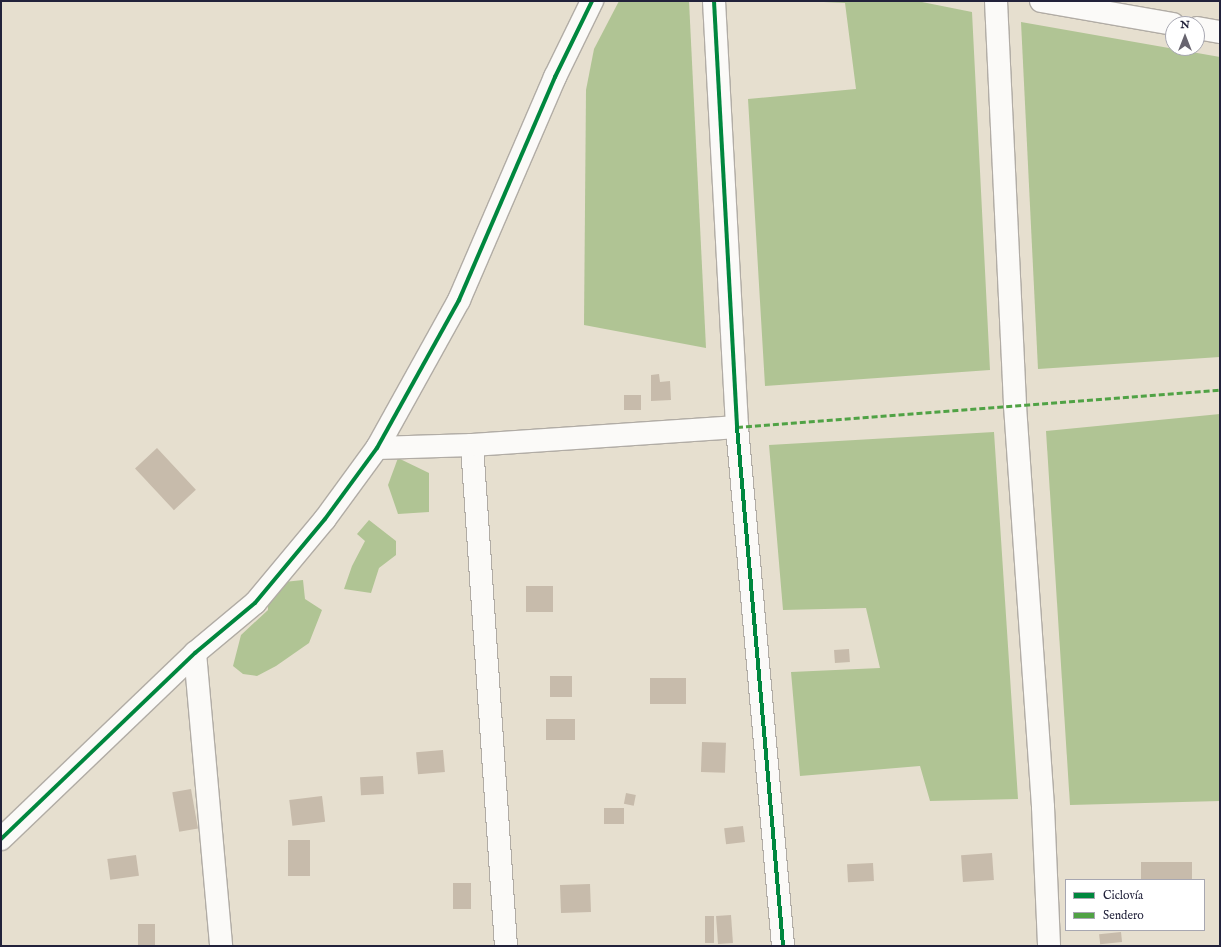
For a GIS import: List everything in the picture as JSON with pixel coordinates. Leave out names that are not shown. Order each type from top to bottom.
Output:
[{"type":"street","points":[[1,839],[195,653],[255,603],[324,519],[377,448],[459,300],[555,77],[592,1]]},
{"type":"street","points":[[714,1],[738,427],[783,946]]},
{"type":"street","points":[[996,1],[1015,406],[1043,807],[1049,946]]},
{"type":"street","points":[[1041,1],[1165,23]]},
{"type":"street","points":[[1205,29],[1220,32]]},
{"type":"street","points":[[377,448],[472,445],[738,427]]},
{"type":"street","points":[[472,445],[506,946]]},
{"type":"street","points":[[195,653],[221,946]]},
{"type":"green space","points":[[619,1],[689,1],[706,348],[584,325],[586,90],[594,49]]},
{"type":"green space","points":[[802,1],[917,1],[972,12],[990,370],[765,386],[748,99],[856,89],[845,3]]},
{"type":"green space","points":[[1021,22],[1165,47],[1165,56],[1205,56],[1205,54],[1220,57],[1220,357],[1038,369]]},
{"type":"green space","points":[[1220,414],[1220,801],[1070,805],[1046,431]]},
{"type":"green space","points":[[994,432],[1018,799],[930,801],[920,766],[800,776],[791,672],[880,668],[866,608],[783,610],[769,445]]},
{"type":"green space","points":[[398,458],[429,473],[429,512],[398,514],[388,485]]},
{"type":"green space","points":[[369,520],[396,541],[396,555],[379,568],[371,593],[344,589],[352,566],[365,541],[357,534]]},
{"type":"green space","points":[[303,580],[305,599],[322,610],[309,643],[276,666],[257,676],[243,674],[233,666],[241,635],[268,610],[268,593],[284,582]]},
{"type":"building","points":[[659,374],[660,382],[670,381],[671,400],[651,401],[651,375]]},
{"type":"building","points":[[624,395],[641,395],[641,410],[624,410]]},
{"type":"building","points":[[157,448],[196,490],[174,510],[135,468]]},
{"type":"building","points":[[526,586],[553,586],[553,612],[526,612]]},
{"type":"building","points":[[849,649],[850,662],[835,663],[834,650]]},
{"type":"building","points":[[550,676],[572,676],[572,697],[550,697]]},
{"type":"building","points":[[650,678],[686,678],[686,704],[650,704]]},
{"type":"building","points":[[546,719],[575,719],[575,740],[546,740]]},
{"type":"building","points":[[702,742],[726,743],[725,773],[701,772]]},
{"type":"building","points":[[443,750],[445,772],[418,774],[416,752]]},
{"type":"building","points":[[383,776],[384,794],[361,795],[360,777]]},
{"type":"building","points":[[191,789],[198,828],[179,832],[172,792]]},
{"type":"building","points":[[626,793],[636,795],[634,806],[624,804]]},
{"type":"building","points":[[322,796],[325,822],[292,826],[289,800]]},
{"type":"building","points":[[604,808],[624,808],[624,824],[604,824]]},
{"type":"building","points":[[743,826],[745,842],[726,844],[724,828]]},
{"type":"building","points":[[288,840],[310,840],[310,876],[288,876]]},
{"type":"building","points":[[992,853],[994,880],[963,882],[961,855]]},
{"type":"building","points":[[136,855],[139,876],[110,880],[107,859]]},
{"type":"building","points":[[1141,862],[1192,862],[1192,879],[1141,879]]},
{"type":"building","points":[[873,863],[874,881],[848,882],[847,864]]},
{"type":"building","points":[[453,883],[471,883],[471,909],[453,909]]},
{"type":"building","points":[[590,884],[591,912],[561,913],[560,885]]},
{"type":"building","points":[[731,915],[733,943],[718,944],[716,916]]},
{"type":"building","points":[[705,916],[714,916],[714,943],[705,943]]},
{"type":"building","points":[[138,924],[155,924],[155,946],[138,946]]},
{"type":"building","points":[[1121,932],[1122,942],[1100,944],[1099,934]]},
{"type":"marked path","points":[[737,427],[1220,390]]},
{"type":"cycle path","points":[[1,839],[195,653],[255,603],[325,519],[377,448],[459,300],[555,77],[592,1]]},
{"type":"cycle path","points":[[714,1],[737,427],[783,946]]}]
